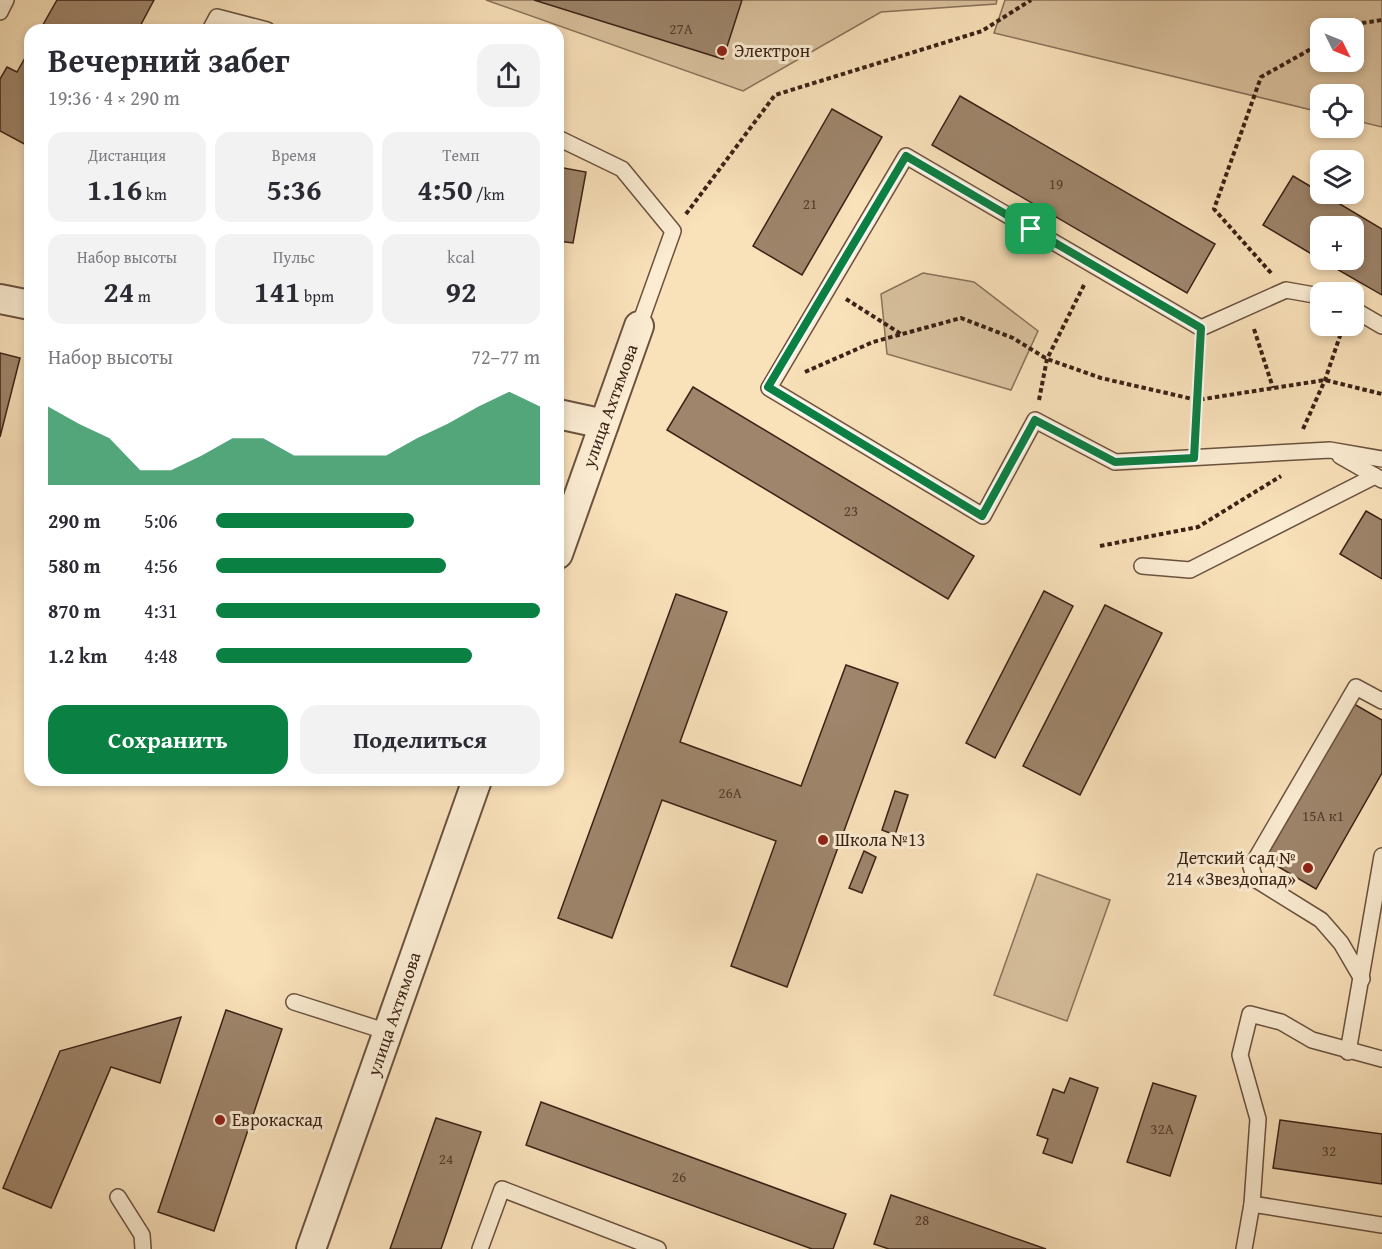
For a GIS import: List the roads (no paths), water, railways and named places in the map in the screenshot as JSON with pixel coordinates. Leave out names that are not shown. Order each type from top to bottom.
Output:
[{"type":"street","points":[[0,299],[24,304]]},
{"type":"street","name":"улица Ахтямова","points":[[564,537],[639,326]]},
{"type":"street","points":[[564,415],[604,424]]},
{"type":"street","name":"улица Ахтямова","points":[[311,1249],[475,786]]},
{"type":"lane","points":[[0,12],[6,0]]},
{"type":"lane","points":[[213,24],[217,17],[244,24]]},
{"type":"lane","points":[[564,141],[622,169],[673,231],[639,326]]},
{"type":"lane","points":[[1310,294],[1286,290],[1201,328],[906,156],[768,387],[982,516],[1035,420],[1115,462],[1330,450],[1382,459]]},
{"type":"lane","points":[[1364,315],[1382,326]]},
{"type":"lane","points":[[1330,450],[1378,478]]},
{"type":"lane","points":[[1142,567],[1190,570],[1378,478]]},
{"type":"lane","points":[[1362,979],[1341,943],[1321,920],[1255,879],[1251,867],[1356,687],[1382,701]]},
{"type":"lane","points":[[1348,1052],[1382,856]]},
{"type":"lane","points":[[294,1002],[388,1032]]},
{"type":"lane","points":[[1244,1249],[1252,1204],[1258,1119],[1240,1054],[1250,1014],[1281,1022],[1312,1040],[1348,1052],[1382,1059]]},
{"type":"lane","points":[[480,1249],[502,1190],[658,1249]]},
{"type":"lane","points":[[118,1197],[142,1235],[143,1249]]},
{"type":"lane","points":[[1252,1204],[1382,1225]]},
{"type":"place","name":"Электрон","points":[[722,51]]},
{"type":"place","name":"Школа №13","points":[[823,840]]},
{"type":"place","name":"Детский сад № 214 «Звездопад»","points":[[1308,868]]},
{"type":"place","name":"Еврокаскад","points":[[220,1120]]}]
